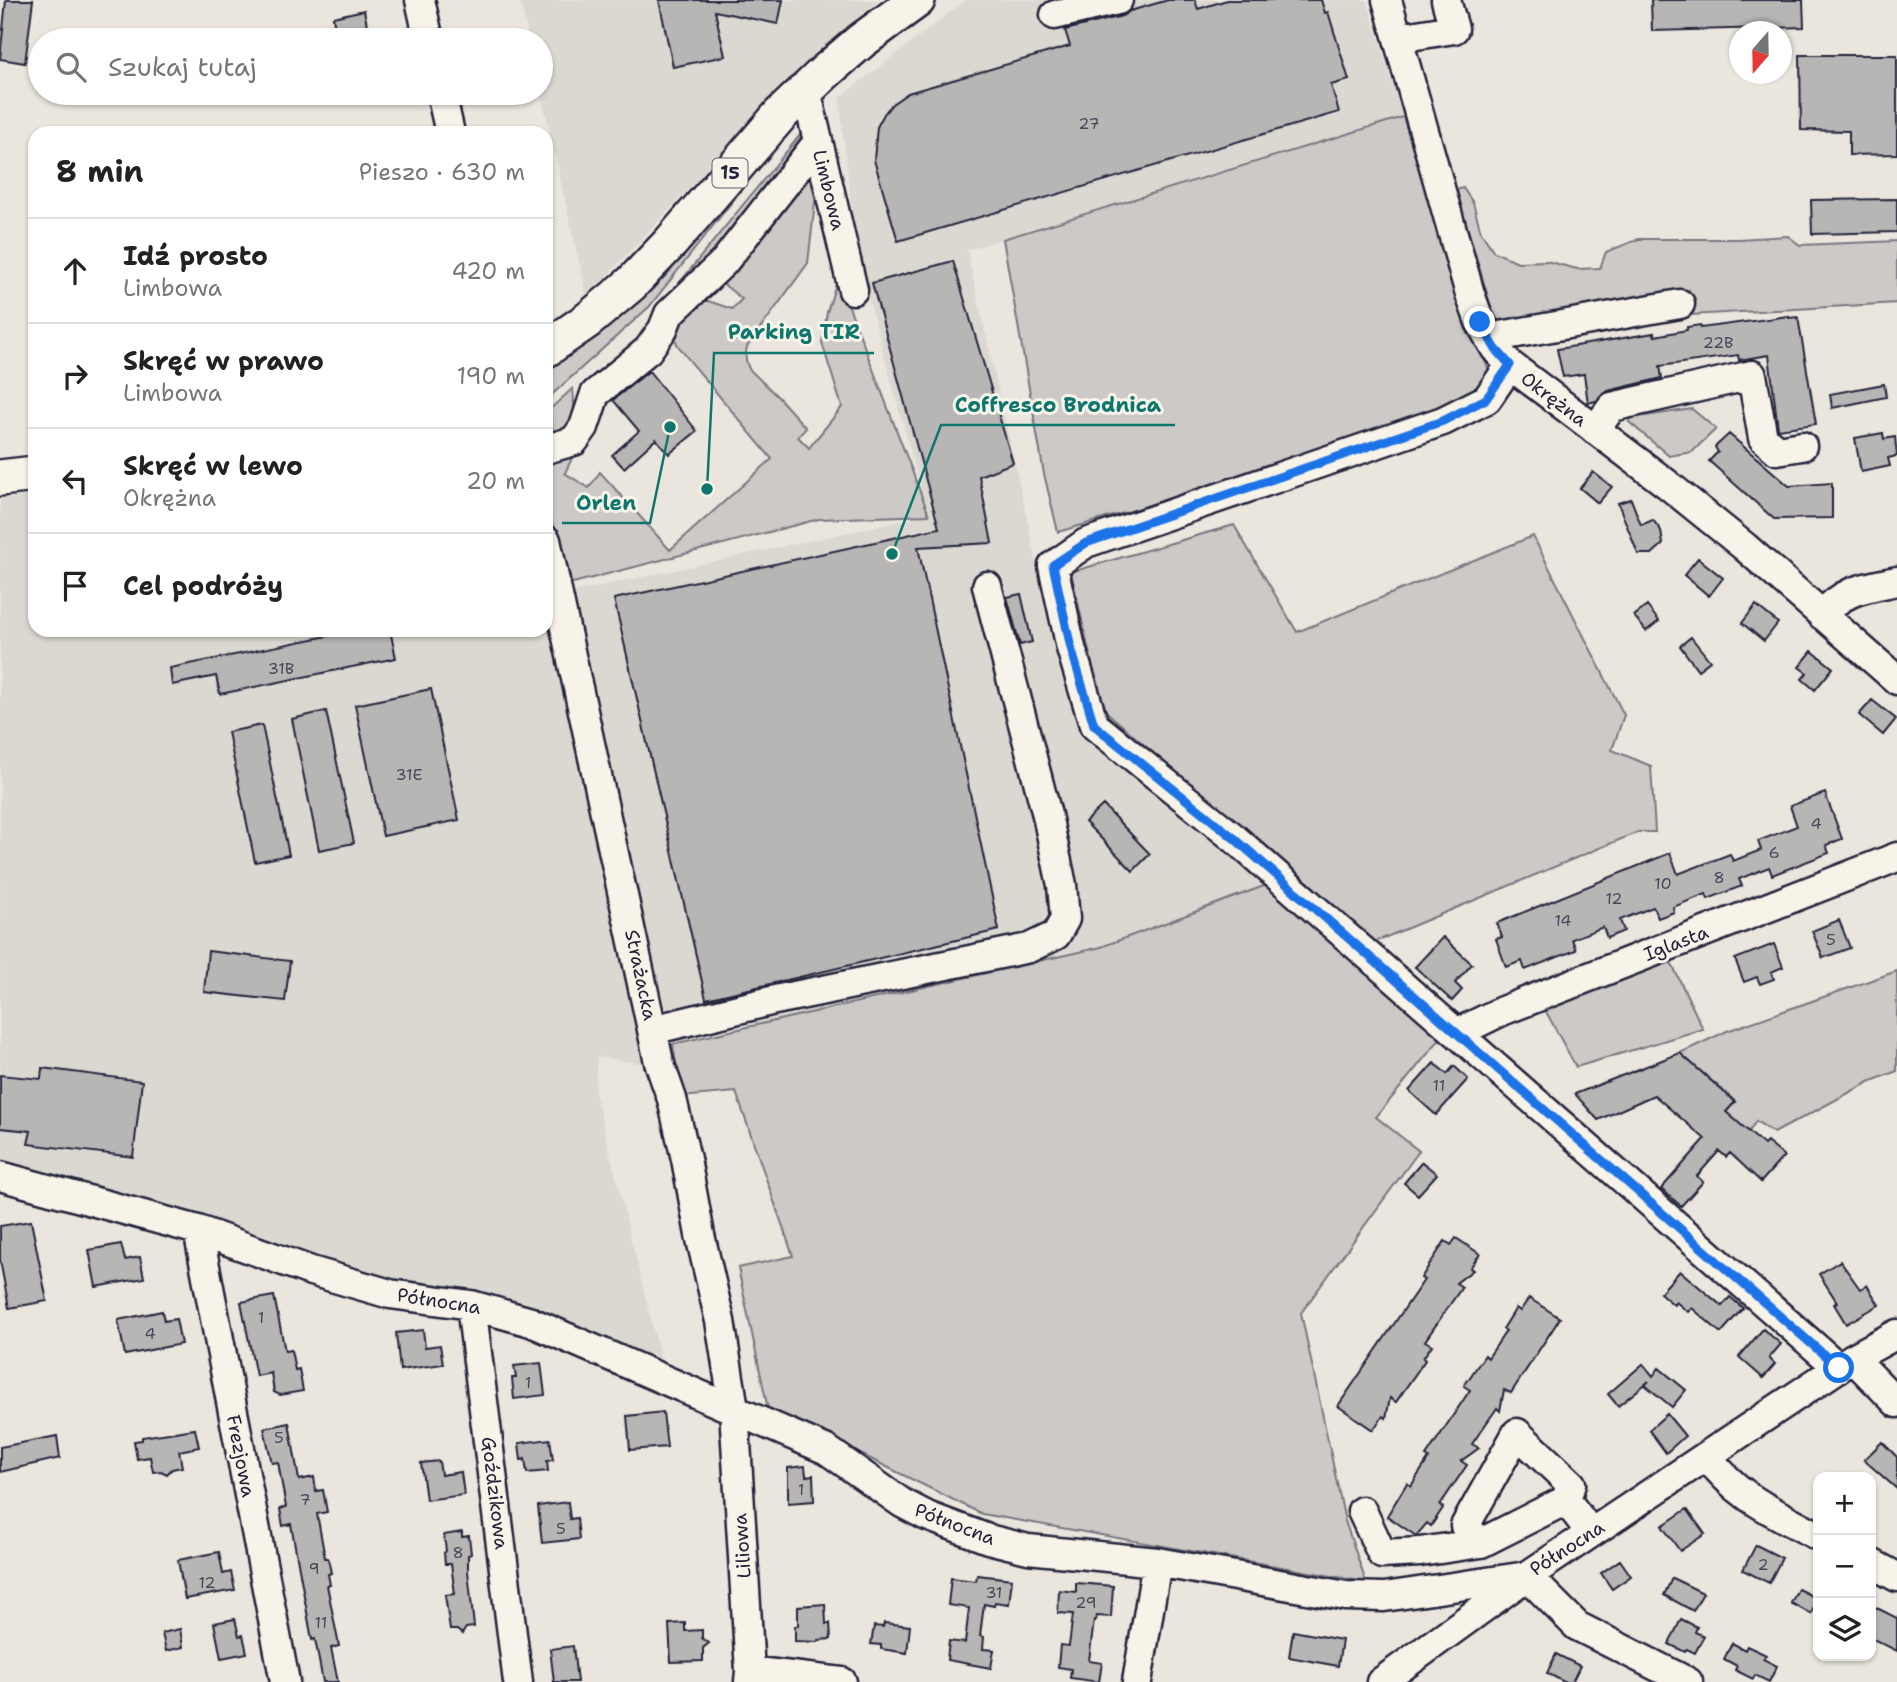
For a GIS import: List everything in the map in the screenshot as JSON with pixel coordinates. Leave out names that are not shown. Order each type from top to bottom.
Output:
[{"type":"main road","name":"15","points":[[553,344],[588,320],[631,284],[806,90],[861,41],[918,0]]},
{"type":"main road","points":[[0,478],[28,475]]},
{"type":"street","points":[[420,0],[426,28]]},
{"type":"street","points":[[1055,15],[1118,0]]},
{"type":"street","name":"Okrężna","points":[[1387,0],[1470,294],[1489,338],[1510,365],[1677,491],[1897,680]]},
{"type":"street","points":[[1398,38],[1454,29],[1446,0]]},
{"type":"street","name":"Limbowa","points":[[806,90],[853,290]]},
{"type":"street","points":[[444,105],[448,126]]},
{"type":"street","points":[[553,447],[574,441],[584,427],[595,394],[648,349],[663,329],[669,314],[724,262],[817,143]]},
{"type":"street","points":[[1489,338],[1680,304]]},
{"type":"street","points":[[1510,365],[1486,399],[1443,421],[1086,543],[1053,565],[1071,648],[1094,725],[1234,838],[1457,1033],[1846,1363],[1897,1403]]},
{"type":"street","points":[[1595,430],[1612,407],[1752,375],[1763,438],[1777,450],[1802,446]]},
{"type":"street","name":"Strażacka","points":[[553,572],[659,1062],[672,1099],[684,1149],[720,1321],[734,1409]]},
{"type":"street","points":[[1822,615],[1835,600],[1854,590],[1897,582]]},
{"type":"street","points":[[652,1030],[775,1000],[1029,947],[1056,934],[1065,919],[1062,885],[1047,815],[987,586]]},
{"type":"street","name":"Iglasta","points":[[1457,1033],[1502,1011],[1897,857]]},
{"type":"street","name":"Północna","points":[[0,1176],[198,1230],[311,1271],[390,1294],[471,1305],[531,1322],[827,1450],[902,1503],[988,1539],[1028,1549],[1157,1562],[1346,1596],[1384,1597],[1527,1576],[1846,1363],[1897,1334]]},
{"type":"street","name":"Frezjowa","points":[[198,1230],[285,1682]]},
{"type":"street","name":"Goździkowa","points":[[471,1305],[518,1682]]},
{"type":"street","name":"Liliowa","points":[[734,1409],[750,1676]]},
{"type":"street","points":[[1362,1511],[1382,1554],[1420,1552],[1481,1543],[1566,1500],[1571,1484],[1517,1433],[1465,1526],[1481,1543]]},
{"type":"street","points":[[1707,1456],[1723,1478],[1756,1503],[1816,1535]]},
{"type":"street","points":[[1566,1500],[1591,1533]]},
{"type":"street","points":[[1137,1682],[1157,1562]]},
{"type":"street","points":[[1876,1566],[1897,1577]]},
{"type":"street","points":[[1381,1682],[1410,1672],[1527,1576],[1577,1626],[1688,1682]]},
{"type":"street","points":[[750,1676],[842,1682]]},
{"type":"shaded area","points":[[520,0],[879,0],[780,87],[587,297],[553,146],[553,126],[548,126],[544,105],[553,105],[553,28],[526,28]]},
{"type":"shaded area","points":[[966,0],[1367,0],[1403,117],[967,250],[1045,599],[1077,720],[1272,883],[1101,947],[673,1044],[568,593],[928,515],[857,257],[839,98]]},
{"type":"shaded area","points":[[1403,117],[1446,252],[1453,291],[1489,370],[1474,392],[1310,459],[1058,532],[1044,474],[1003,239]]},
{"type":"shaded area","points":[[795,122],[649,307],[553,394],[553,359]]},
{"type":"shaded area","points":[[804,130],[805,136],[714,257],[663,303]]},
{"type":"shaded area","points":[[810,175],[817,185],[808,263],[747,347],[749,369],[806,428],[798,437],[809,448],[842,407],[822,343],[827,312],[838,278],[929,515],[819,519],[569,584],[553,527],[553,459],[572,458],[565,473],[589,488],[600,472],[670,550],[772,459],[689,360],[677,344],[673,330],[698,301],[708,301],[732,309],[742,299],[722,283],[722,279],[805,176]]},
{"type":"shaded area","points":[[1463,188],[1473,203],[1481,232],[1494,252],[1518,262],[1546,261],[1577,269],[1600,268],[1606,252],[1639,239],[1788,236],[1800,245],[1897,241],[1897,303],[1691,315],[1689,290],[1570,312],[1498,320],[1492,310],[1456,190]]},
{"type":"shaded area","points":[[573,388],[573,416],[567,427],[554,437],[553,432],[553,406]]},
{"type":"shaded area","points":[[1692,409],[1716,429],[1692,452],[1669,456],[1629,422],[1632,418]]},
{"type":"shaded area","points":[[28,496],[28,637],[553,637],[553,622],[649,1056],[643,1064],[597,1057],[595,1092],[663,1369],[518,1303],[353,1276],[0,1169],[0,499]]},
{"type":"shaded area","points":[[1234,525],[1297,632],[1533,536],[1624,715],[1612,750],[1651,766],[1655,832],[1638,832],[1372,943],[1102,708],[1071,572]]},
{"type":"shaded area","points":[[1272,883],[1443,1035],[1376,1117],[1419,1151],[1301,1313],[1345,1521],[1366,1582],[982,1514],[800,1424],[769,1414],[738,1268],[793,1256],[736,1092],[681,1097],[673,1044],[1101,947]]},
{"type":"shaded area","points":[[1669,958],[1703,1029],[1576,1067],[1544,1008]]},
{"type":"shaded area","points":[[1897,971],[1897,1071],[1869,1082],[1774,1133],[1756,1121],[1749,1132],[1726,1112],[1735,1101],[1680,1053],[1727,1031]]},
{"type":"building","points":[[6,0],[33,0],[25,63],[0,59]]},
{"type":"building","points":[[659,0],[783,0],[778,24],[715,11],[725,56],[673,67]]},
{"type":"building","points":[[1168,0],[1195,0],[1198,9],[1227,0],[1321,0],[1325,13],[1328,12],[1349,80],[1331,85],[1339,112],[898,241],[874,160],[877,127],[892,104],[908,93],[1070,46],[1065,30],[1122,16]]},
{"type":"building","points":[[1651,0],[1803,0],[1804,27],[1792,27],[1792,21],[1729,21],[1729,29],[1652,31]]},
{"type":"building","points":[[364,10],[368,28],[335,28],[333,17]]},
{"type":"building","points":[[1800,55],[1897,55],[1897,154],[1849,155],[1849,131],[1801,130]]},
{"type":"building","points":[[1897,199],[1897,232],[1812,234],[1811,200]]},
{"type":"building","points":[[953,261],[1013,463],[979,476],[992,543],[918,547],[999,930],[706,999],[614,599],[939,528],[872,283]]},
{"type":"building","points":[[1798,317],[1816,424],[1778,429],[1769,355],[1739,360],[1738,355],[1660,366],[1662,378],[1608,391],[1596,401],[1588,403],[1584,374],[1563,377],[1557,349],[1654,333],[1655,336],[1700,325],[1701,328]]},
{"type":"building","points":[[649,371],[697,431],[669,454],[656,439],[624,468],[612,455],[639,431],[613,400]]},
{"type":"building","points":[[1884,384],[1886,397],[1832,408],[1830,394]]},
{"type":"building","points":[[1883,433],[1884,439],[1895,437],[1897,456],[1888,458],[1890,466],[1861,472],[1855,438]]},
{"type":"building","points":[[1729,434],[1789,486],[1832,483],[1832,518],[1774,519],[1709,461],[1718,452],[1715,447]]},
{"type":"building","points":[[1593,472],[1612,487],[1598,503],[1580,488]]},
{"type":"building","points":[[1631,499],[1641,525],[1653,520],[1661,531],[1663,544],[1652,554],[1638,554],[1618,503]]},
{"type":"building","points":[[1698,558],[1723,578],[1709,596],[1684,575]]},
{"type":"building","points":[[1021,594],[1032,642],[1020,645],[1007,597]]},
{"type":"building","points":[[1756,605],[1778,623],[1764,641],[1742,623]]},
{"type":"building","points":[[1647,606],[1659,621],[1646,631],[1634,616]]},
{"type":"building","points":[[323,637],[392,637],[396,658],[220,694],[216,676],[172,685],[170,668]]},
{"type":"building","points":[[1691,637],[1710,661],[1698,670],[1680,646]]},
{"type":"building","points":[[1812,651],[1833,668],[1815,690],[1802,679],[1807,673],[1799,667]]},
{"type":"building","points":[[431,689],[459,820],[383,836],[355,705]]},
{"type":"building","points":[[1872,700],[1896,719],[1883,735],[1859,715]]},
{"type":"building","points":[[326,711],[354,843],[319,850],[292,719]]},
{"type":"building","points":[[262,725],[289,855],[255,862],[228,732]]},
{"type":"building","points":[[1825,793],[1842,839],[1826,845],[1829,853],[1772,875],[1769,867],[1739,879],[1742,886],[1708,899],[1706,894],[1673,907],[1674,912],[1658,918],[1653,907],[1620,920],[1624,931],[1607,938],[1603,927],[1572,939],[1576,950],[1525,970],[1522,961],[1506,967],[1496,939],[1502,937],[1497,923],[1670,853],[1678,874],[1730,854],[1733,861],[1761,850],[1758,841],[1797,826],[1790,806]]},
{"type":"building","points":[[1103,805],[1150,854],[1133,871],[1085,822]]},
{"type":"building","points":[[1839,920],[1850,948],[1823,958],[1812,931]]},
{"type":"building","points":[[1443,937],[1472,964],[1455,983],[1462,990],[1452,1001],[1415,967]]},
{"type":"building","points":[[1774,944],[1783,967],[1771,972],[1774,979],[1760,984],[1757,977],[1744,982],[1735,959]]},
{"type":"building","points":[[208,951],[290,961],[285,1001],[204,992]]},
{"type":"building","points":[[1680,1053],[1735,1102],[1726,1112],[1764,1145],[1767,1142],[1784,1156],[1761,1182],[1730,1153],[1726,1157],[1719,1151],[1697,1176],[1703,1182],[1681,1206],[1661,1189],[1705,1139],[1654,1095],[1598,1120],[1575,1094]]},
{"type":"building","points":[[1434,1063],[1447,1074],[1454,1066],[1468,1079],[1436,1115],[1409,1091]]},
{"type":"building","points":[[42,1068],[142,1081],[133,1157],[28,1144],[31,1131],[0,1128],[0,1075],[41,1079]]},
{"type":"building","points":[[1422,1162],[1437,1174],[1418,1195],[1404,1183]]},
{"type":"building","points":[[31,1221],[47,1301],[9,1308],[0,1260],[0,1226]]},
{"type":"building","points":[[1456,1238],[1480,1254],[1470,1268],[1473,1270],[1456,1283],[1462,1287],[1425,1341],[1432,1345],[1423,1358],[1425,1360],[1396,1402],[1390,1398],[1386,1418],[1383,1416],[1373,1430],[1338,1406],[1424,1280],[1421,1278],[1445,1241],[1451,1245]]},
{"type":"building","points":[[121,1244],[125,1260],[140,1257],[144,1278],[96,1287],[89,1250]]},
{"type":"building","points":[[1840,1261],[1860,1289],[1867,1285],[1879,1305],[1846,1324],[1834,1304],[1837,1302],[1819,1274]]},
{"type":"building","points":[[1680,1271],[1722,1306],[1730,1297],[1743,1308],[1721,1333],[1692,1308],[1688,1312],[1660,1293]]},
{"type":"building","points":[[274,1296],[285,1351],[291,1350],[295,1370],[299,1369],[303,1391],[280,1395],[274,1392],[271,1373],[256,1376],[241,1302]]},
{"type":"building","points":[[1529,1298],[1560,1318],[1511,1393],[1504,1390],[1500,1411],[1497,1408],[1472,1444],[1479,1448],[1461,1461],[1467,1465],[1440,1505],[1443,1508],[1431,1526],[1427,1523],[1416,1536],[1387,1516],[1407,1483],[1411,1486],[1429,1458],[1426,1456],[1470,1390],[1464,1386],[1485,1355],[1488,1358],[1506,1331],[1503,1329],[1516,1308],[1520,1311]]},
{"type":"building","points":[[162,1311],[164,1321],[176,1319],[181,1344],[125,1355],[118,1320]]},
{"type":"building","points":[[1763,1329],[1781,1344],[1769,1358],[1775,1364],[1763,1378],[1739,1357]]},
{"type":"building","points":[[423,1330],[425,1347],[440,1345],[443,1364],[400,1370],[396,1333]]},
{"type":"building","points":[[541,1363],[545,1395],[514,1399],[514,1366]]},
{"type":"building","points":[[1643,1364],[1653,1376],[1659,1368],[1686,1390],[1672,1407],[1645,1385],[1649,1381],[1618,1406],[1608,1394]]},
{"type":"building","points":[[663,1412],[667,1447],[630,1450],[627,1416]]},
{"type":"building","points":[[1667,1414],[1685,1436],[1666,1453],[1649,1430]]},
{"type":"building","points":[[289,1423],[299,1480],[314,1477],[316,1491],[323,1490],[327,1512],[317,1514],[325,1558],[328,1558],[331,1573],[328,1574],[330,1585],[327,1585],[339,1646],[331,1648],[338,1682],[323,1682],[315,1639],[312,1640],[291,1524],[283,1526],[280,1509],[286,1507],[278,1462],[272,1463],[264,1428]]},
{"type":"building","points":[[195,1429],[199,1447],[179,1451],[182,1467],[172,1469],[167,1474],[161,1471],[153,1472],[150,1457],[137,1459],[134,1441],[142,1440],[142,1437]]},
{"type":"building","points":[[57,1436],[60,1458],[0,1472],[0,1447]]},
{"type":"building","points":[[550,1439],[553,1460],[547,1461],[548,1471],[527,1473],[525,1459],[521,1460],[519,1443]]},
{"type":"building","points":[[1882,1442],[1897,1457],[1897,1489],[1864,1460]]},
{"type":"building","points":[[439,1461],[441,1475],[461,1472],[464,1495],[426,1500],[421,1463]]},
{"type":"building","points":[[805,1466],[806,1476],[813,1475],[814,1501],[788,1503],[788,1468]]},
{"type":"building","points":[[568,1502],[570,1519],[577,1518],[579,1539],[542,1543],[538,1506]]},
{"type":"building","points":[[1687,1509],[1705,1534],[1680,1551],[1662,1526]]},
{"type":"building","points":[[462,1532],[462,1537],[469,1536],[471,1554],[468,1555],[468,1571],[474,1627],[466,1628],[462,1634],[457,1630],[450,1630],[445,1595],[455,1594],[451,1564],[445,1564],[444,1535]]},
{"type":"building","points":[[1756,1545],[1782,1558],[1769,1583],[1743,1570]]},
{"type":"building","points":[[219,1552],[223,1574],[231,1572],[235,1590],[185,1599],[178,1560]]},
{"type":"building","points":[[1620,1560],[1631,1576],[1612,1589],[1601,1573]]},
{"type":"building","points":[[977,1575],[1012,1579],[1009,1604],[984,1604],[980,1636],[984,1637],[983,1649],[994,1650],[991,1668],[947,1660],[949,1641],[965,1643],[969,1608],[948,1605],[951,1578],[976,1581]]},
{"type":"building","points":[[1672,1578],[1703,1593],[1693,1611],[1664,1595]]},
{"type":"building","points":[[1076,1583],[1113,1586],[1111,1617],[1097,1616],[1094,1620],[1089,1661],[1102,1663],[1099,1682],[1070,1678],[1071,1669],[1058,1667],[1060,1645],[1069,1646],[1073,1614],[1058,1613],[1059,1590],[1076,1592]]},
{"type":"building","points":[[1798,1589],[1813,1596],[1813,1610],[1811,1614],[1791,1603]]},
{"type":"building","points":[[825,1604],[826,1624],[830,1623],[831,1639],[817,1642],[795,1641],[798,1606]]},
{"type":"building","points":[[1876,1608],[1897,1618],[1897,1651],[1876,1640]]},
{"type":"building","points":[[235,1619],[239,1636],[243,1635],[247,1653],[221,1658],[214,1623]]},
{"type":"building","points":[[1681,1619],[1697,1627],[1695,1632],[1704,1636],[1695,1653],[1687,1649],[1685,1652],[1669,1644]]},
{"type":"building","points":[[685,1623],[685,1631],[702,1630],[702,1638],[709,1643],[703,1648],[703,1661],[671,1662],[669,1624]]},
{"type":"building","points":[[884,1623],[910,1626],[907,1653],[881,1649],[881,1645],[871,1644],[874,1626],[883,1627]]},
{"type":"building","points":[[180,1629],[183,1647],[166,1651],[162,1633]]},
{"type":"building","points":[[1293,1631],[1342,1640],[1338,1666],[1289,1657]]},
{"type":"building","points":[[1732,1643],[1745,1650],[1747,1646],[1766,1655],[1763,1659],[1777,1666],[1769,1682],[1755,1675],[1753,1679],[1735,1670],[1737,1666],[1724,1659]]},
{"type":"building","points":[[573,1646],[577,1682],[554,1682],[550,1649]]},
{"type":"building","points":[[1556,1654],[1580,1666],[1572,1682],[1564,1682],[1547,1673]]},
{"type":"place","name":"Orlen","points":[[670,427]]},
{"type":"place","name":"Parking TIR","points":[[707,489]]},
{"type":"place","name":"Coffresco Brodnica","points":[[892,554]]},
{"type":"route","points":[[1480,322],[1495,348],[1510,365],[1486,399],[1443,421],[1086,543],[1053,565],[1071,648],[1094,725],[1234,838],[1839,1368]]}]
